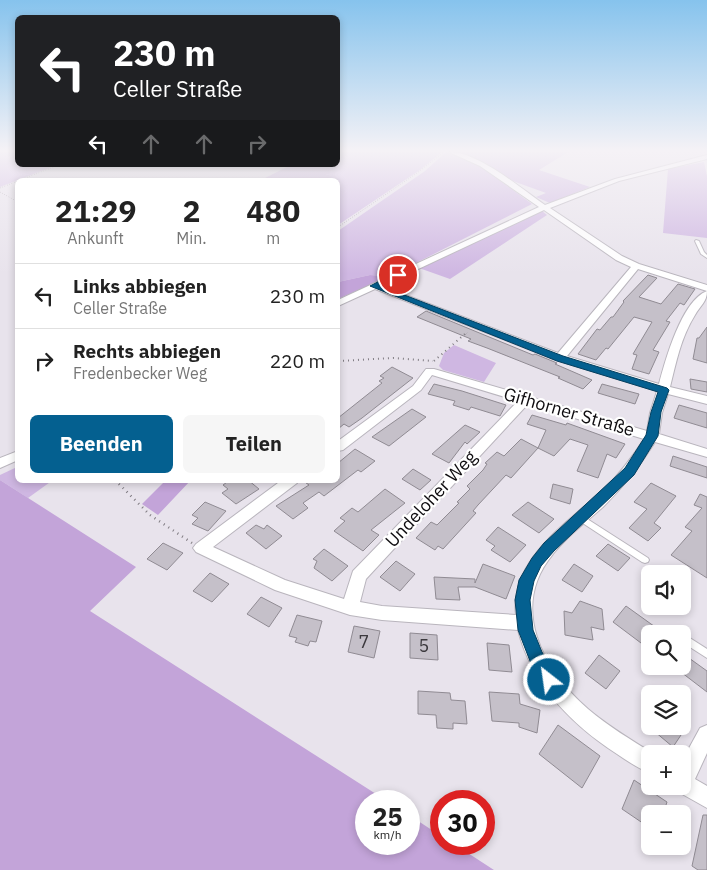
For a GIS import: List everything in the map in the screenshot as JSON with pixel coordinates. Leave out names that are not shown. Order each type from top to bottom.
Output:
[{"type":"street","points":[[522,193],[619,258],[636,266],[707,288]]},
{"type":"street","points":[[340,302],[544,208],[584,193]]},
{"type":"street","points":[[560,358],[636,266]]},
{"type":"street","points":[[374,286],[560,358],[664,390],[707,400]]},
{"type":"street","points":[[641,757],[604,733],[569,704],[541,667],[530,643],[524,624],[522,600],[531,571],[549,547],[630,472],[652,436],[656,412],[664,390],[674,345],[691,313],[707,294]]},
{"type":"street","points":[[340,446],[417,388],[432,366]]},
{"type":"street","name":"Gifhorner Straße","points":[[432,366],[526,399],[707,453]]},
{"type":"street","name":"Undeloher Weg","points":[[350,608],[359,576],[526,399]]},
{"type":"street","points":[[0,463],[15,456]]},
{"type":"street","points":[[288,483],[201,548],[281,585],[350,608],[382,613],[524,624]]},
{"type":"street","points":[[691,765],[707,735]]},
{"type":"street","points":[[691,788],[707,798]]},
{"type":"lane","points":[[697,241],[702,253],[707,257]]},
{"type":"lane","points":[[581,518],[645,560]]},
{"type":"lane","points":[[691,643],[707,654]]},
{"type":"path","points":[[1,193],[15,200]]},
{"type":"path","points":[[340,226],[388,193]]},
{"type":"path","points":[[340,361],[393,358],[432,366],[450,345],[476,326]]},
{"type":"path","points":[[118,483],[142,511],[164,528],[201,548]]},
{"type":"shaded area","points":[[340,193],[386,193],[340,224]]},
{"type":"shaded area","points":[[394,193],[516,193],[532,204],[418,262],[384,276],[370,275],[340,282],[340,230]]},
{"type":"shaded area","points":[[546,193],[576,193],[550,203],[536,197]]},
{"type":"shaded area","points":[[666,193],[707,193],[707,238],[663,233]]},
{"type":"shaded area","points":[[542,211],[547,215],[450,279],[419,268]]},
{"type":"shaded area","points":[[419,264],[340,298],[340,282],[370,275],[384,276]]},
{"type":"shaded area","points":[[454,345],[496,363],[484,382],[443,370],[439,366],[444,353]]},
{"type":"shaded area","points":[[15,468],[15,483],[49,483],[28,498],[0,480],[0,475]]},
{"type":"shaded area","points":[[0,480],[136,567],[90,611],[370,790],[355,790],[355,855],[420,855],[420,822],[430,829],[430,855],[471,855],[494,870],[0,870]]},
{"type":"shaded area","points":[[163,483],[188,483],[158,515],[142,504]]},
{"type":"building","points":[[648,275],[657,278],[639,297],[661,304],[678,284],[695,289],[684,305],[680,303],[666,321],[670,322],[653,350],[659,352],[649,374],[632,369],[637,355],[633,354],[652,322],[634,317],[608,349],[606,348],[596,360],[578,354],[597,329],[600,330],[613,317],[623,301]]},
{"type":"building","points":[[426,311],[557,363],[555,364],[592,380],[583,389],[558,378],[560,377],[468,341],[471,339],[417,317]]},
{"type":"building","points":[[707,327],[707,363],[693,359],[697,338]]},
{"type":"building","points":[[392,367],[413,378],[349,427],[344,424],[340,427],[340,416],[382,383],[379,381],[384,378],[380,376]]},
{"type":"building","points":[[690,379],[707,382],[707,392],[691,389]]},
{"type":"building","points":[[434,384],[506,405],[500,416],[471,407],[469,410],[453,405],[455,401],[428,394]]},
{"type":"building","points":[[602,384],[639,394],[635,404],[598,393]]},
{"type":"building","points":[[679,405],[707,413],[707,428],[674,418]]},
{"type":"building","points":[[412,409],[426,417],[389,446],[372,437]]},
{"type":"building","points":[[532,415],[566,425],[567,423],[625,444],[616,458],[607,454],[598,478],[577,471],[588,445],[570,439],[554,456],[538,448],[546,430],[527,424]]},
{"type":"building","points":[[465,425],[480,432],[467,444],[465,442],[449,463],[432,454]]},
{"type":"building","points":[[521,439],[538,448],[511,478],[506,475],[478,505],[473,511],[476,513],[443,549],[438,546],[435,550],[416,538],[431,522],[437,525],[459,503],[457,502],[470,489],[467,486],[483,470],[487,464],[485,463],[497,452],[504,456]]},
{"type":"building","points":[[355,449],[375,461],[361,472],[358,470],[324,496],[319,492],[303,503],[308,508],[293,519],[276,506],[309,485],[306,483],[340,483],[340,461]]},
{"type":"building","points":[[673,456],[707,467],[707,478],[670,466]]},
{"type":"building","points":[[413,469],[431,480],[420,490],[402,479]]},
{"type":"building","points":[[226,483],[252,483],[259,489],[236,504],[222,493],[228,489],[223,485]]},
{"type":"building","points":[[651,483],[676,496],[654,523],[661,528],[648,541],[629,528],[647,509],[634,502]]},
{"type":"building","points":[[553,484],[573,489],[570,504],[550,498]]},
{"type":"building","points":[[385,489],[405,503],[371,530],[379,535],[363,551],[334,531],[345,521],[340,518],[352,508],[358,512]]},
{"type":"building","points":[[700,494],[707,497],[707,578],[691,568],[691,565],[687,565],[671,555],[692,531],[685,527],[702,508],[694,505]]},
{"type":"building","points":[[205,502],[226,511],[208,531],[192,524],[198,518],[192,515]]},
{"type":"building","points":[[528,502],[554,519],[539,533],[512,515]]},
{"type":"building","points":[[256,525],[264,529],[267,525],[282,536],[266,549],[246,533]]},
{"type":"building","points":[[498,527],[526,545],[510,562],[491,550],[495,546],[486,540]]},
{"type":"building","points":[[163,543],[183,553],[167,570],[147,559]]},
{"type":"building","points":[[608,544],[630,558],[618,571],[596,556]]},
{"type":"building","points":[[324,549],[348,566],[332,581],[314,568],[317,561],[313,559]]},
{"type":"building","points":[[396,561],[415,574],[400,591],[380,577]]},
{"type":"building","points":[[483,564],[515,576],[506,599],[475,587],[458,587],[460,600],[436,599],[434,577],[475,579],[475,583]]},
{"type":"building","points":[[574,564],[593,576],[582,592],[562,580]]},
{"type":"building","points":[[210,573],[229,584],[212,602],[193,591]]},
{"type":"building","points":[[261,597],[282,608],[269,627],[247,614]]},
{"type":"building","points":[[580,601],[602,609],[604,630],[591,627],[593,640],[565,635],[564,611],[572,613]]},
{"type":"building","points":[[626,606],[652,625],[641,625],[641,643],[613,622]]},
{"type":"building","points":[[297,615],[322,621],[316,642],[310,641],[308,646],[295,642],[297,638],[289,636]]},
{"type":"building","points":[[354,626],[380,631],[374,658],[348,652]]},
{"type":"building","points":[[410,633],[437,635],[438,660],[410,658]]},
{"type":"building","points":[[487,643],[509,645],[512,672],[489,670]]},
{"type":"building","points":[[599,655],[620,671],[606,689],[585,673]]},
{"type":"building","points":[[691,659],[707,671],[707,692],[685,675],[691,675]]},
{"type":"building","points":[[418,691],[450,693],[451,700],[465,701],[467,724],[453,723],[453,729],[437,728],[436,715],[418,714]]},
{"type":"building","points":[[489,692],[519,694],[520,704],[540,710],[537,733],[519,727],[519,723],[492,721]]},
{"type":"building","points":[[558,725],[600,756],[582,788],[539,754]]},
{"type":"building","points":[[659,735],[681,735],[674,745],[671,745]]},
{"type":"building","points":[[634,780],[641,785],[641,795],[656,795],[667,802],[666,805],[641,805],[641,822],[622,809]]},
{"type":"building","points":[[703,815],[707,815],[707,870],[698,870],[692,866]]},
{"type":"route","points":[[398,275],[374,286],[560,358],[664,390],[656,412],[652,436],[630,472],[549,547],[536,562],[527,580],[522,600],[522,612],[530,643],[549,680]]}]
